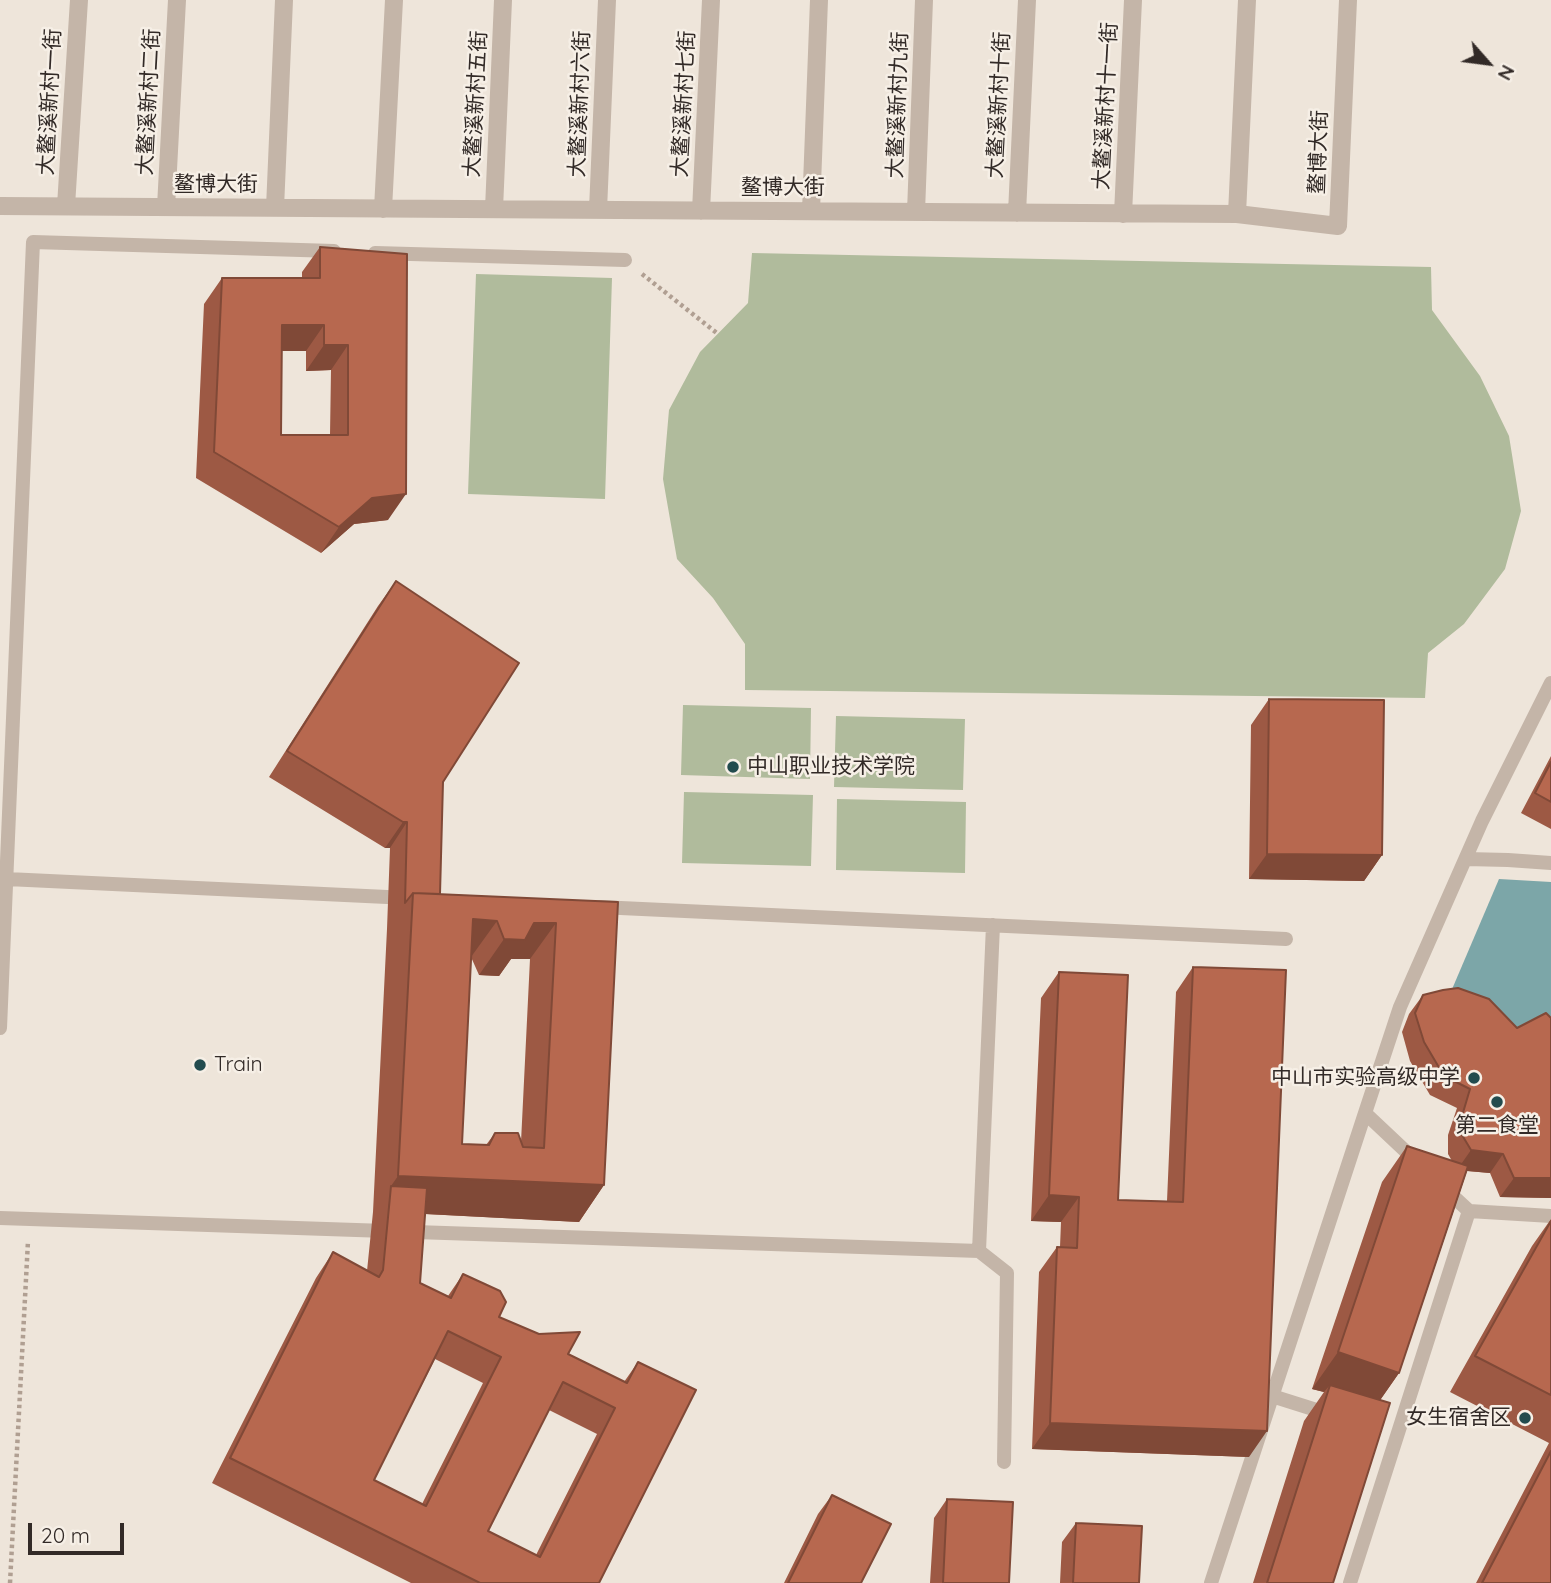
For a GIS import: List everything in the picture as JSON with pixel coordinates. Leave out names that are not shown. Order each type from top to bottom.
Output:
[{"type":"street","name":"大鳌溪新村一街","points":[[66,206],[79,0]]},
{"type":"street","name":"大鳌溪新村二街","points":[[166,207],[177,0]]},
{"type":"street","points":[[275,208],[284,0]]},
{"type":"street","points":[[383,209],[394,0]]},
{"type":"street","name":"大鳌溪新村五街","points":[[494,209],[503,0]]},
{"type":"street","name":"大鳌溪新村六街","points":[[598,210],[607,0]]},
{"type":"street","name":"大鳌溪新村七街","points":[[701,211],[711,0]]},
{"type":"street","points":[[811,211],[819,0]]},
{"type":"street","name":"大鳌溪新村九街","points":[[916,212],[924,0]]},
{"type":"street","name":"大鳌溪新村十街","points":[[1017,213],[1027,0]]},
{"type":"street","name":"大鳌溪新村十一街","points":[[1124,214],[1133,0]]},
{"type":"street","points":[[1237,214],[1247,0]]},
{"type":"street","name":"鳌博大街","points":[[0,206],[1237,214],[1338,226],[1348,0]]},
{"type":"lane","points":[[0,1028],[33,242],[625,260]]},
{"type":"lane","points":[[1211,1583],[1400,1007],[1482,821],[1551,682]]},
{"type":"lane","points":[[1466,859],[1551,863]]},
{"type":"lane","points":[[7,879],[424,898]]},
{"type":"lane","points":[[590,906],[1286,939]]},
{"type":"lane","points":[[979,1251],[993,925]]},
{"type":"lane","points":[[1365,1113],[1469,1211],[1551,1216]]},
{"type":"lane","points":[[1350,1583],[1391,1433],[1469,1211]]},
{"type":"lane","points":[[0,1218],[979,1251],[1007,1273],[1004,1462]]},
{"type":"lane","points":[[1272,1396],[1348,1419]]},
{"type":"path","points":[[625,260],[718,334]]},
{"type":"path","points":[[10,1583],[29,1219]]},
{"type":"green space","points":[[752,253],[1431,267],[1432,310],[1480,376],[1509,436],[1521,511],[1505,569],[1464,624],[1428,653],[1425,698],[745,690],[745,644],[713,598],[677,559],[663,479],[669,410],[700,352],[748,303]]},
{"type":"green space","points":[[476,274],[612,278],[605,499],[468,494]]},
{"type":"green space","points":[[683,705],[811,708],[810,779],[681,775]]},
{"type":"green space","points":[[836,716],[965,719],[963,790],[834,787]]},
{"type":"green space","points":[[684,792],[813,795],[811,866],[682,863]]},
{"type":"green space","points":[[837,799],[966,802],[965,873],[836,870]]},
{"type":"water","points":[[1499,879],[1551,882],[1551,1050],[1444,1008]]},
{"type":"building","points":[[320,247],[407,254],[406,494],[372,498],[339,527],[214,452],[222,278],[320,278]],"holes":[[[282,325],[324,325],[324,345],[348,345],[348,435],[281,435]]]},
{"type":"building","points":[[396,581],[519,663],[443,782],[440,894],[413,893],[405,903],[407,822],[287,751]]},
{"type":"building","points":[[1269,699],[1384,700],[1382,855],[1267,854]]},
{"type":"building","points":[[1551,762],[1551,802],[1535,793]]},
{"type":"building","points":[[413,893],[618,902],[604,1185],[398,1176]],"holes":[[[473,919],[497,921],[504,939],[525,940],[534,923],[556,923],[544,1148],[523,1147],[518,1133],[495,1133],[489,1145],[462,1144]]]},
{"type":"building","points":[[1193,967],[1286,970],[1267,1431],[1050,1423],[1057,1247],[1077,1248],[1079,1197],[1049,1195],[1059,972],[1128,975],[1118,1200],[1183,1202]]},
{"type":"building","name":"第二食堂","points":[[1458,988],[1489,999],[1517,1028],[1546,1013],[1551,1018],[1551,1178],[1514,1178],[1503,1154],[1471,1150],[1462,1135],[1462,1116],[1470,1089],[1444,1076],[1424,1042],[1415,1013],[1423,995]]},
{"type":"building","points":[[1407,1146],[1468,1166],[1399,1373],[1338,1352]]},
{"type":"building","points":[[391,1186],[427,1188],[420,1283],[451,1298],[463,1274],[500,1291],[506,1302],[499,1317],[539,1334],[580,1332],[568,1354],[627,1383],[638,1362],[696,1390],[599,1583],[480,1583],[230,1458],[333,1252],[379,1277],[383,1270]],"holes":[[[448,1331],[501,1357],[426,1506],[374,1480]],[[563,1382],[615,1408],[540,1557],[488,1531]]]},
{"type":"building","points":[[1551,1221],[1551,1395],[1475,1356]]},
{"type":"building","points":[[1330,1385],[1390,1403],[1333,1583],[1267,1583]]},
{"type":"building","points":[[1551,1451],[1551,1583],[1482,1583]]},
{"type":"building","points":[[832,1495],[891,1524],[861,1583],[788,1583]]},
{"type":"building","points":[[947,1499],[1013,1502],[1009,1583],[943,1583]]},
{"type":"building","points":[[1076,1523],[1142,1526],[1139,1583],[1073,1583]]},
{"type":"place","name":"中山职业技术学院","points":[[733,767]]},
{"type":"place","name":"Train","points":[[200,1065]]},
{"type":"place","name":"中山市实验高级中学","points":[[1474,1078]]},
{"type":"place","name":"第二食堂","points":[[1497,1102]]},
{"type":"place","name":"女生宿舍区","points":[[1525,1418]]}]
